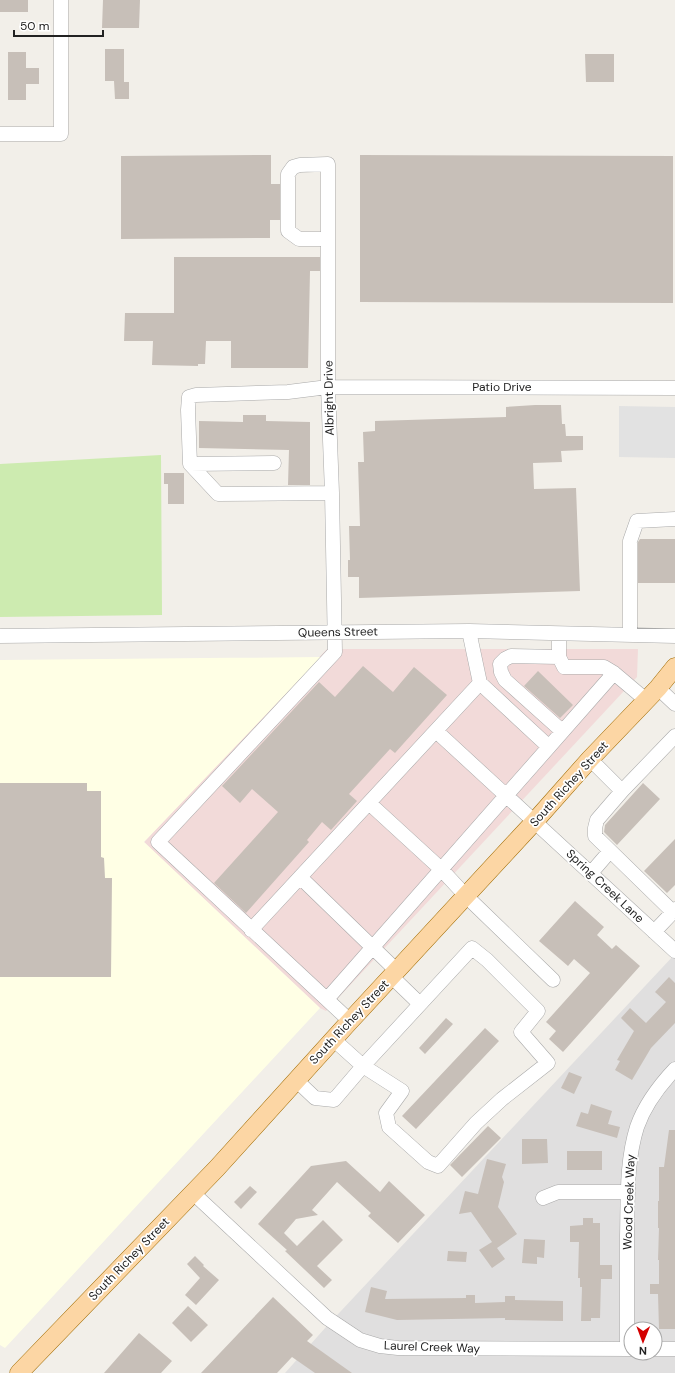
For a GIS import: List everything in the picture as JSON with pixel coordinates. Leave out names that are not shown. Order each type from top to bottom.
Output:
[{"type":"main road","name":"South Richey Street","points":[[19,1373],[193,1193],[350,1020],[652,694],[675,667]]},
{"type":"street","points":[[0,134],[61,134],[61,0]]},
{"type":"street","name":"Albright Drive","points":[[251,930],[158,842],[336,652],[328,387],[328,239],[328,164],[300,165],[293,168],[288,174],[288,231],[299,239],[328,239]]},
{"type":"street","name":"Patio Drive","points":[[190,464],[189,397],[196,395],[288,392],[328,387],[675,388]]},
{"type":"street","points":[[190,464],[274,463]]},
{"type":"street","points":[[190,464],[218,494],[332,493]]},
{"type":"street","points":[[630,635],[630,541],[637,521],[675,519]]},
{"type":"street","points":[[468,631],[480,683],[548,746]]},
{"type":"street","name":"Queens Street","points":[[0,636],[468,631],[675,636]]},
{"type":"street","points":[[559,634],[559,657],[564,666],[604,667],[652,694],[675,704]]},
{"type":"street","points":[[559,657],[511,656],[500,664],[506,680],[562,731]]},
{"type":"street","points":[[328,998],[614,672]]},
{"type":"street","points":[[350,1020],[328,998],[251,930],[480,683]]},
{"type":"street","name":"Spring Creek Lane","points":[[436,731],[675,951]]},
{"type":"street","points":[[654,932],[674,910],[595,836],[595,828],[597,820],[622,791],[675,736]]},
{"type":"street","points":[[590,760],[622,791]]},
{"type":"street","points":[[368,803],[441,869],[466,896],[553,980]]},
{"type":"street","points":[[591,873],[610,851]]},
{"type":"street","points":[[300,877],[372,947],[420,1004]]},
{"type":"street","points":[[296,1080],[315,1098],[334,1100],[363,1066],[472,948],[487,960],[538,1011],[521,1032],[548,1063],[502,1099],[476,1122],[438,1166],[428,1162],[390,1127],[386,1114],[402,1091],[363,1066],[333,1039]]},
{"type":"street","name":"Wood Creek Way","points":[[629,1321],[628,1192],[631,1150],[638,1126],[647,1105],[659,1086],[675,1068]]},
{"type":"street","points":[[542,1198],[558,1192],[628,1192]]},
{"type":"street","name":"Laurel Creek Way","points":[[193,1193],[327,1318],[360,1340],[380,1346],[398,1348],[623,1349]]},
{"type":"street","points":[[663,1349],[675,1349]]},
{"type":"shaded area","points":[[619,406],[675,407],[675,458],[619,457]]},
{"type":"shaded area","points":[[327,649],[638,649],[637,677],[326,1011],[320,1008],[144,842]]},
{"type":"shaded area","points":[[321,657],[144,842],[320,1008],[5,1348],[0,1345],[0,660]]},
{"type":"shaded area","points":[[675,954],[675,1373],[285,1373],[326,1327]]},
{"type":"green space","points":[[161,455],[162,615],[0,617],[0,464]]},
{"type":"building","points":[[0,0],[28,0],[28,12],[0,12]]},
{"type":"building","points":[[103,0],[140,0],[139,28],[102,28]]},
{"type":"building","points":[[105,49],[124,49],[124,82],[129,82],[129,99],[115,99],[114,81],[105,81]]},
{"type":"building","points":[[8,52],[26,52],[26,68],[39,68],[39,84],[26,84],[26,100],[8,100]]},
{"type":"building","points":[[585,54],[614,54],[614,82],[586,82]]},
{"type":"building","points":[[271,155],[271,184],[280,184],[280,220],[270,220],[270,238],[121,239],[121,156]]},
{"type":"building","points":[[360,155],[673,156],[673,303],[360,302]]},
{"type":"building","points":[[174,257],[320,257],[320,271],[310,271],[308,368],[231,368],[231,341],[206,341],[205,364],[198,364],[198,366],[152,365],[153,341],[124,341],[125,313],[174,313]]},
{"type":"building","points":[[561,405],[562,424],[565,424],[566,436],[583,436],[583,450],[561,451],[562,462],[533,463],[534,489],[576,488],[580,591],[359,598],[359,577],[348,577],[348,560],[350,560],[349,526],[360,526],[358,462],[364,462],[363,432],[375,431],[375,421],[506,417],[506,407]]},
{"type":"building","points":[[243,415],[266,415],[266,421],[310,422],[310,485],[288,485],[289,450],[199,448],[199,421],[243,422]]},
{"type":"building","points":[[164,473],[184,473],[184,504],[168,504],[168,484],[164,484]]},
{"type":"building","points":[[640,539],[675,539],[675,583],[638,583],[638,542]]},
{"type":"building","points":[[363,666],[393,692],[414,667],[447,695],[395,753],[390,749],[349,794],[357,801],[331,830],[322,822],[307,840],[309,842],[246,913],[214,883],[278,812],[252,789],[240,803],[222,786],[319,682],[335,697]]},
{"type":"building","points":[[538,671],[573,705],[560,718],[524,686]]},
{"type":"building","points":[[0,783],[87,783],[87,791],[101,791],[101,857],[104,858],[105,878],[112,878],[111,977],[0,977]]},
{"type":"building","points":[[643,783],[660,799],[617,845],[604,832],[605,825]]},
{"type":"building","points":[[675,839],[675,885],[667,893],[644,871]]},
{"type":"building","points":[[575,901],[604,927],[597,935],[612,949],[616,945],[640,966],[563,1052],[549,1039],[556,1031],[546,1022],[590,973],[574,959],[568,966],[539,941]]},
{"type":"building","points":[[669,977],[675,983],[675,1023],[651,1048],[632,1080],[615,1070],[620,1061],[617,1060],[634,1031],[621,1018],[630,1008],[646,1023],[666,1002],[655,992]]},
{"type":"building","points":[[446,1018],[453,1024],[425,1054],[419,1048]]},
{"type":"building","points":[[485,1028],[499,1041],[416,1129],[402,1116]]},
{"type":"building","points":[[569,1072],[582,1077],[574,1094],[561,1088]]},
{"type":"building","points":[[591,1104],[612,1111],[608,1124],[620,1127],[617,1138],[576,1126],[581,1112],[588,1114]]},
{"type":"building","points":[[488,1126],[501,1138],[462,1177],[450,1165]]},
{"type":"building","points":[[669,1130],[675,1130],[675,1329],[663,1329],[663,1321],[659,1321],[658,1294],[650,1294],[650,1284],[659,1284],[659,1167],[664,1167]]},
{"type":"building","points":[[522,1139],[547,1139],[548,1163],[522,1164]]},
{"type":"building","points":[[567,1151],[602,1151],[602,1170],[567,1170]]},
{"type":"building","points":[[487,1159],[506,1164],[502,1177],[504,1182],[498,1207],[517,1234],[497,1248],[505,1259],[492,1268],[479,1250],[492,1242],[471,1212],[459,1214],[465,1191],[478,1194]]},
{"type":"building","points":[[346,1161],[380,1192],[389,1181],[425,1215],[398,1243],[368,1216],[371,1213],[337,1182],[312,1210],[318,1215],[296,1219],[284,1233],[297,1246],[323,1220],[343,1240],[317,1266],[332,1280],[324,1288],[285,1251],[287,1250],[258,1224],[311,1166]]},
{"type":"building","points":[[250,1186],[257,1192],[241,1209],[234,1202]]},
{"type":"building","points":[[583,1218],[593,1218],[593,1223],[600,1223],[600,1265],[612,1265],[612,1279],[601,1279],[600,1318],[591,1318],[591,1321],[581,1321],[582,1287],[580,1287],[580,1278],[578,1278],[579,1242],[570,1242],[570,1226],[583,1225]]},
{"type":"building","points":[[524,1239],[545,1240],[544,1258],[537,1257],[537,1264],[522,1263]]},
{"type":"building","points":[[448,1251],[467,1252],[466,1262],[447,1261]]},
{"type":"building","points":[[195,1256],[204,1265],[203,1266],[219,1280],[196,1305],[185,1295],[200,1278],[187,1264]]},
{"type":"building","points":[[371,1287],[387,1291],[385,1299],[466,1298],[466,1295],[475,1295],[475,1303],[505,1302],[505,1296],[515,1296],[515,1300],[563,1301],[563,1321],[505,1320],[505,1318],[397,1320],[365,1312]]},
{"type":"building","points":[[273,1297],[313,1335],[307,1341],[352,1373],[315,1373],[292,1357],[277,1373],[201,1373]]},
{"type":"building","points":[[188,1306],[208,1325],[191,1342],[172,1323]]},
{"type":"building","points":[[139,1333],[172,1361],[161,1373],[104,1373]]}]
